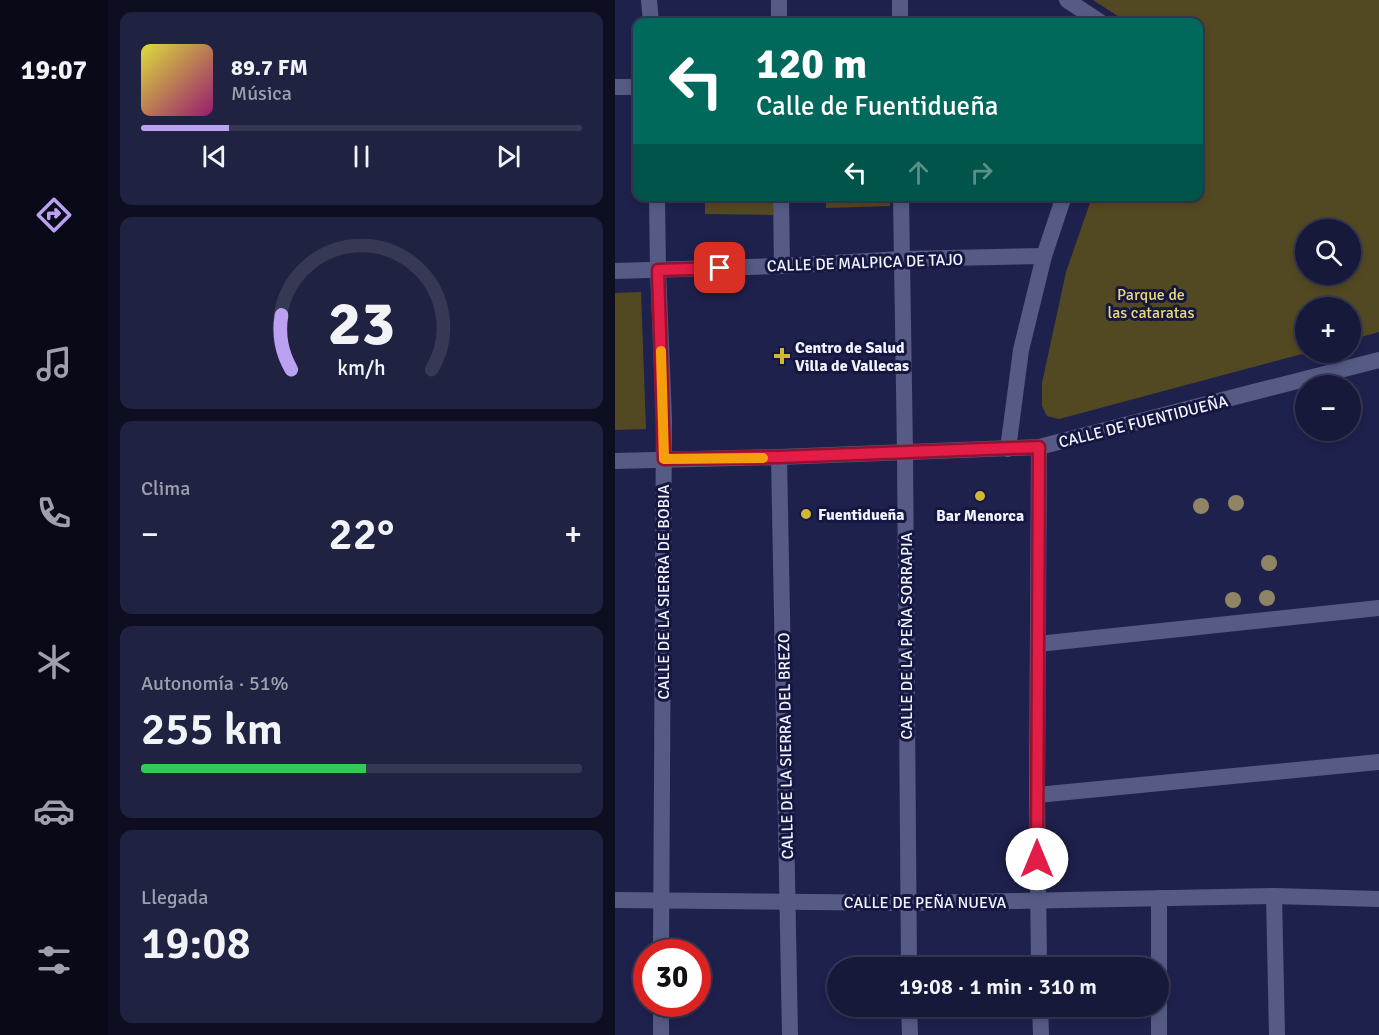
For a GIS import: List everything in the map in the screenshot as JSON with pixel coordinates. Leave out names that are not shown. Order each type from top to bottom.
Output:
[{"type":"street","points":[[649,0],[651,18]]},
{"type":"street","points":[[779,0],[780,18]]},
{"type":"street","points":[[900,0],[900,18]]},
{"type":"street","points":[[1067,0],[1094,18]]},
{"type":"street","points":[[615,87],[633,87]]},
{"type":"street","name":"CALLE DE LA SIERRA DE BOBIA","points":[[657,201],[664,459],[661,939]]},
{"type":"street","points":[[781,201],[782,266]]},
{"type":"street","name":"CALLE DE LA PEÑA SORRAPIA","points":[[901,201],[909,957]]},
{"type":"street","points":[[1008,448],[1021,350],[1044,256],[1062,201]]},
{"type":"street","name":"CALLE DE MALPICA DE TAJO","points":[[615,271],[782,266],[901,258],[1044,256]]},
{"type":"street","name":"CALLE DE FUENTIDUEÑA","points":[[615,461],[1039,447],[1379,360]]},
{"type":"street","points":[[1039,447],[1037,795],[1039,957]]},
{"type":"street","name":"CALLE DE LA SIERRA DEL BREZO","points":[[779,457],[790,1035]]},
{"type":"street","points":[[1038,644],[1379,609]]},
{"type":"street","points":[[1037,795],[1379,762]]},
{"type":"street","points":[[1274,896],[1277,1035]]},
{"type":"street","name":"CALLE DE PEÑA NUEVA","points":[[615,900],[907,903],[1274,896],[1379,899]]},
{"type":"street","points":[[1158,898],[1159,1035]]},
{"type":"street","points":[[661,1017],[661,1035]]},
{"type":"street","points":[[909,1017],[910,1035]]},
{"type":"street","points":[[1040,1017],[1041,1035]]},
{"type":"green space","name":"Parque de las cataratas","points":[[1093,0],[1379,0],[1379,332],[1361,337],[1361,297],[1295,297],[1295,356],[1059,419],[1047,416],[1042,406],[1042,383],[1066,272],[1091,201],[1203,201],[1203,18],[1121,18]]},
{"type":"green space","points":[[705,201],[773,201],[773,215],[705,214]]},
{"type":"green space","points":[[826,201],[890,201],[890,206],[826,208]]},
{"type":"green space","points":[[641,292],[646,429],[615,430],[615,293]]},
{"type":"slow traffic","points":[[661,351],[664,459],[763,458]]},
{"type":"place","name":"Centro de Salud Villa de Vallecas","points":[[782,356]]},
{"type":"place","name":"Bar Menorca","points":[[980,496]]},
{"type":"place","name":"Fuentidueña","points":[[806,514]]},
{"type":"route","points":[[720,268],[658,270],[664,459],[1039,447],[1037,859]]}]
